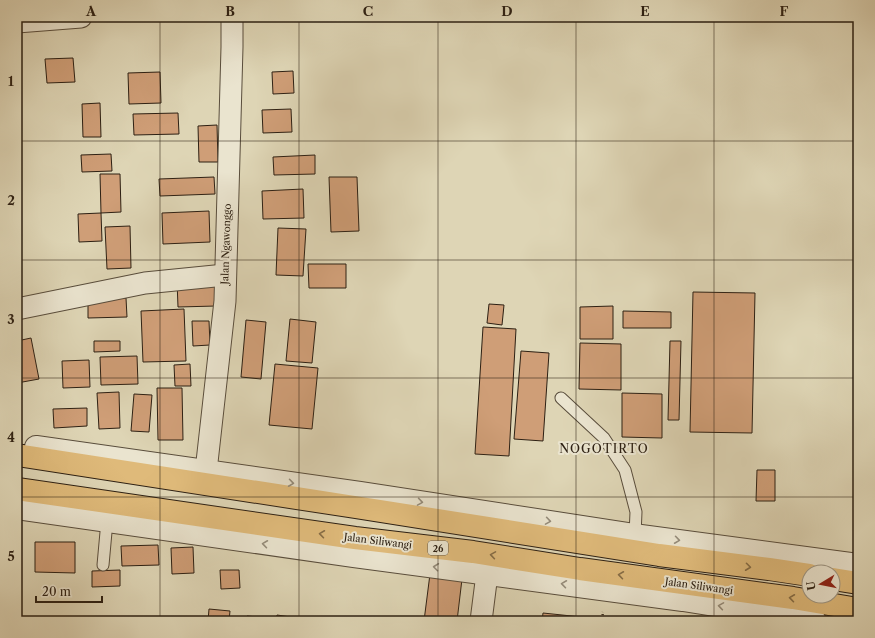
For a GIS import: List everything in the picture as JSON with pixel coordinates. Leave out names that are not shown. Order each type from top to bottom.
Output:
[{"type":"highway","points":[[17,455],[358,500],[586,544],[659,556],[801,574]]},
{"type":"highway","name":"Jalan Siliwangi","points":[[17,489],[354,547],[472,552],[580,569],[793,598],[858,609]]},
{"type":"highway","points":[[580,569],[586,544]]},
{"type":"highway","points":[[653,579],[659,556]]},
{"type":"highway","points":[[841,580],[858,583]]},
{"type":"street","points":[[17,22],[80,17]]},
{"type":"street","name":"Jalan Ngawonggo","points":[[206,471],[225,302],[232,17]]},
{"type":"street","points":[[17,309],[145,283],[225,275]]},
{"type":"street","points":[[17,445],[206,471],[358,500],[858,565]]},
{"type":"street","points":[[17,508],[107,521],[354,547],[487,574],[683,600],[793,619],[815,621]]},
{"type":"street","points":[[481,621],[487,574]]},
{"type":"lane","points":[[561,398],[604,438],[625,470],[636,512],[635,535]]},
{"type":"lane","points":[[103,565],[107,521]]},
{"type":"building","points":[[73,58],[75,82],[47,83],[45,59]]},
{"type":"building","points":[[293,71],[294,93],[273,94],[272,72]]},
{"type":"building","points":[[160,72],[161,103],[129,104],[128,73]]},
{"type":"building","points":[[100,103],[101,137],[83,137],[82,104]]},
{"type":"building","points":[[291,109],[292,132],[263,133],[262,110]]},
{"type":"building","points":[[178,113],[179,134],[134,135],[133,114]]},
{"type":"building","points":[[217,125],[218,162],[199,162],[198,126]]},
{"type":"building","points":[[111,154],[112,171],[82,172],[81,155]]},
{"type":"building","points":[[315,155],[315,174],[274,175],[273,157]]},
{"type":"building","points":[[100,174],[120,174],[121,212],[101,213]]},
{"type":"building","points":[[214,177],[215,194],[160,196],[159,179]]},
{"type":"building","points":[[329,177],[357,177],[359,231],[331,232]]},
{"type":"building","points":[[303,189],[304,218],[263,219],[262,191]]},
{"type":"building","points":[[209,211],[210,242],[163,244],[162,213]]},
{"type":"building","points":[[101,213],[102,241],[79,242],[78,214]]},
{"type":"building","points":[[130,226],[131,268],[107,269],[105,227]]},
{"type":"building","points":[[278,228],[306,229],[303,276],[276,275]]},
{"type":"building","points":[[308,264],[346,264],[346,288],[309,288]]},
{"type":"building","points":[[215,279],[216,306],[178,307],[177,281]]},
{"type":"building","points":[[693,292],[755,293],[752,433],[690,432]]},
{"type":"building","points":[[126,298],[127,317],[88,318],[88,299]]},
{"type":"building","points":[[489,304],[504,305],[502,325],[487,323]]},
{"type":"building","points":[[613,306],[613,339],[580,339],[580,307]]},
{"type":"building","points":[[184,309],[186,361],[143,362],[141,311]]},
{"type":"building","points":[[623,311],[671,312],[671,328],[623,328]]},
{"type":"building","points":[[290,319],[316,322],[312,363],[286,361]]},
{"type":"building","points":[[246,320],[266,322],[261,379],[241,377]]},
{"type":"building","points":[[192,321],[209,321],[210,345],[193,346]]},
{"type":"building","points":[[483,327],[516,329],[509,456],[475,454]]},
{"type":"building","points":[[31,338],[39,379],[17,383],[17,341]]},
{"type":"building","points":[[94,341],[120,341],[120,351],[94,352]]},
{"type":"building","points":[[670,341],[681,341],[679,420],[668,420]]},
{"type":"building","points":[[580,343],[621,344],[621,390],[579,389]]},
{"type":"building","points":[[521,351],[549,353],[543,441],[514,439]]},
{"type":"building","points":[[137,356],[138,384],[101,385],[100,357]]},
{"type":"building","points":[[89,360],[90,387],[63,388],[62,361]]},
{"type":"building","points":[[190,364],[191,386],[175,386],[174,365]]},
{"type":"building","points":[[275,364],[318,368],[312,429],[269,425]]},
{"type":"building","points":[[157,388],[182,388],[183,440],[158,440]]},
{"type":"building","points":[[119,392],[120,428],[99,429],[97,393]]},
{"type":"building","points":[[622,393],[662,394],[662,438],[622,437]]},
{"type":"building","points":[[134,394],[152,395],[149,432],[131,431]]},
{"type":"building","points":[[87,408],[87,426],[54,428],[53,409]]},
{"type":"building","points":[[757,470],[775,470],[775,501],[756,501]]},
{"type":"building","points":[[35,542],[75,542],[75,573],[35,572]]},
{"type":"building","points":[[158,545],[159,565],[122,566],[121,546]]},
{"type":"building","points":[[193,547],[194,573],[172,574],[171,548]]},
{"type":"building","points":[[120,570],[120,586],[92,587],[92,571]]},
{"type":"building","points":[[220,570],[239,570],[240,588],[221,589]]},
{"type":"building","points":[[430,574],[462,579],[457,621],[424,621]]},
{"type":"building","points":[[209,609],[230,611],[229,621],[208,621]]},
{"type":"building","points":[[543,613],[581,617],[581,621],[542,621]]},
{"type":"building","points":[[277,615],[318,621],[276,621]]},
{"type":"building","points":[[247,616],[268,618],[268,621],[247,621]]},
{"type":"district","name":"NOGOTIRTO","points":[[604,448]]}]
